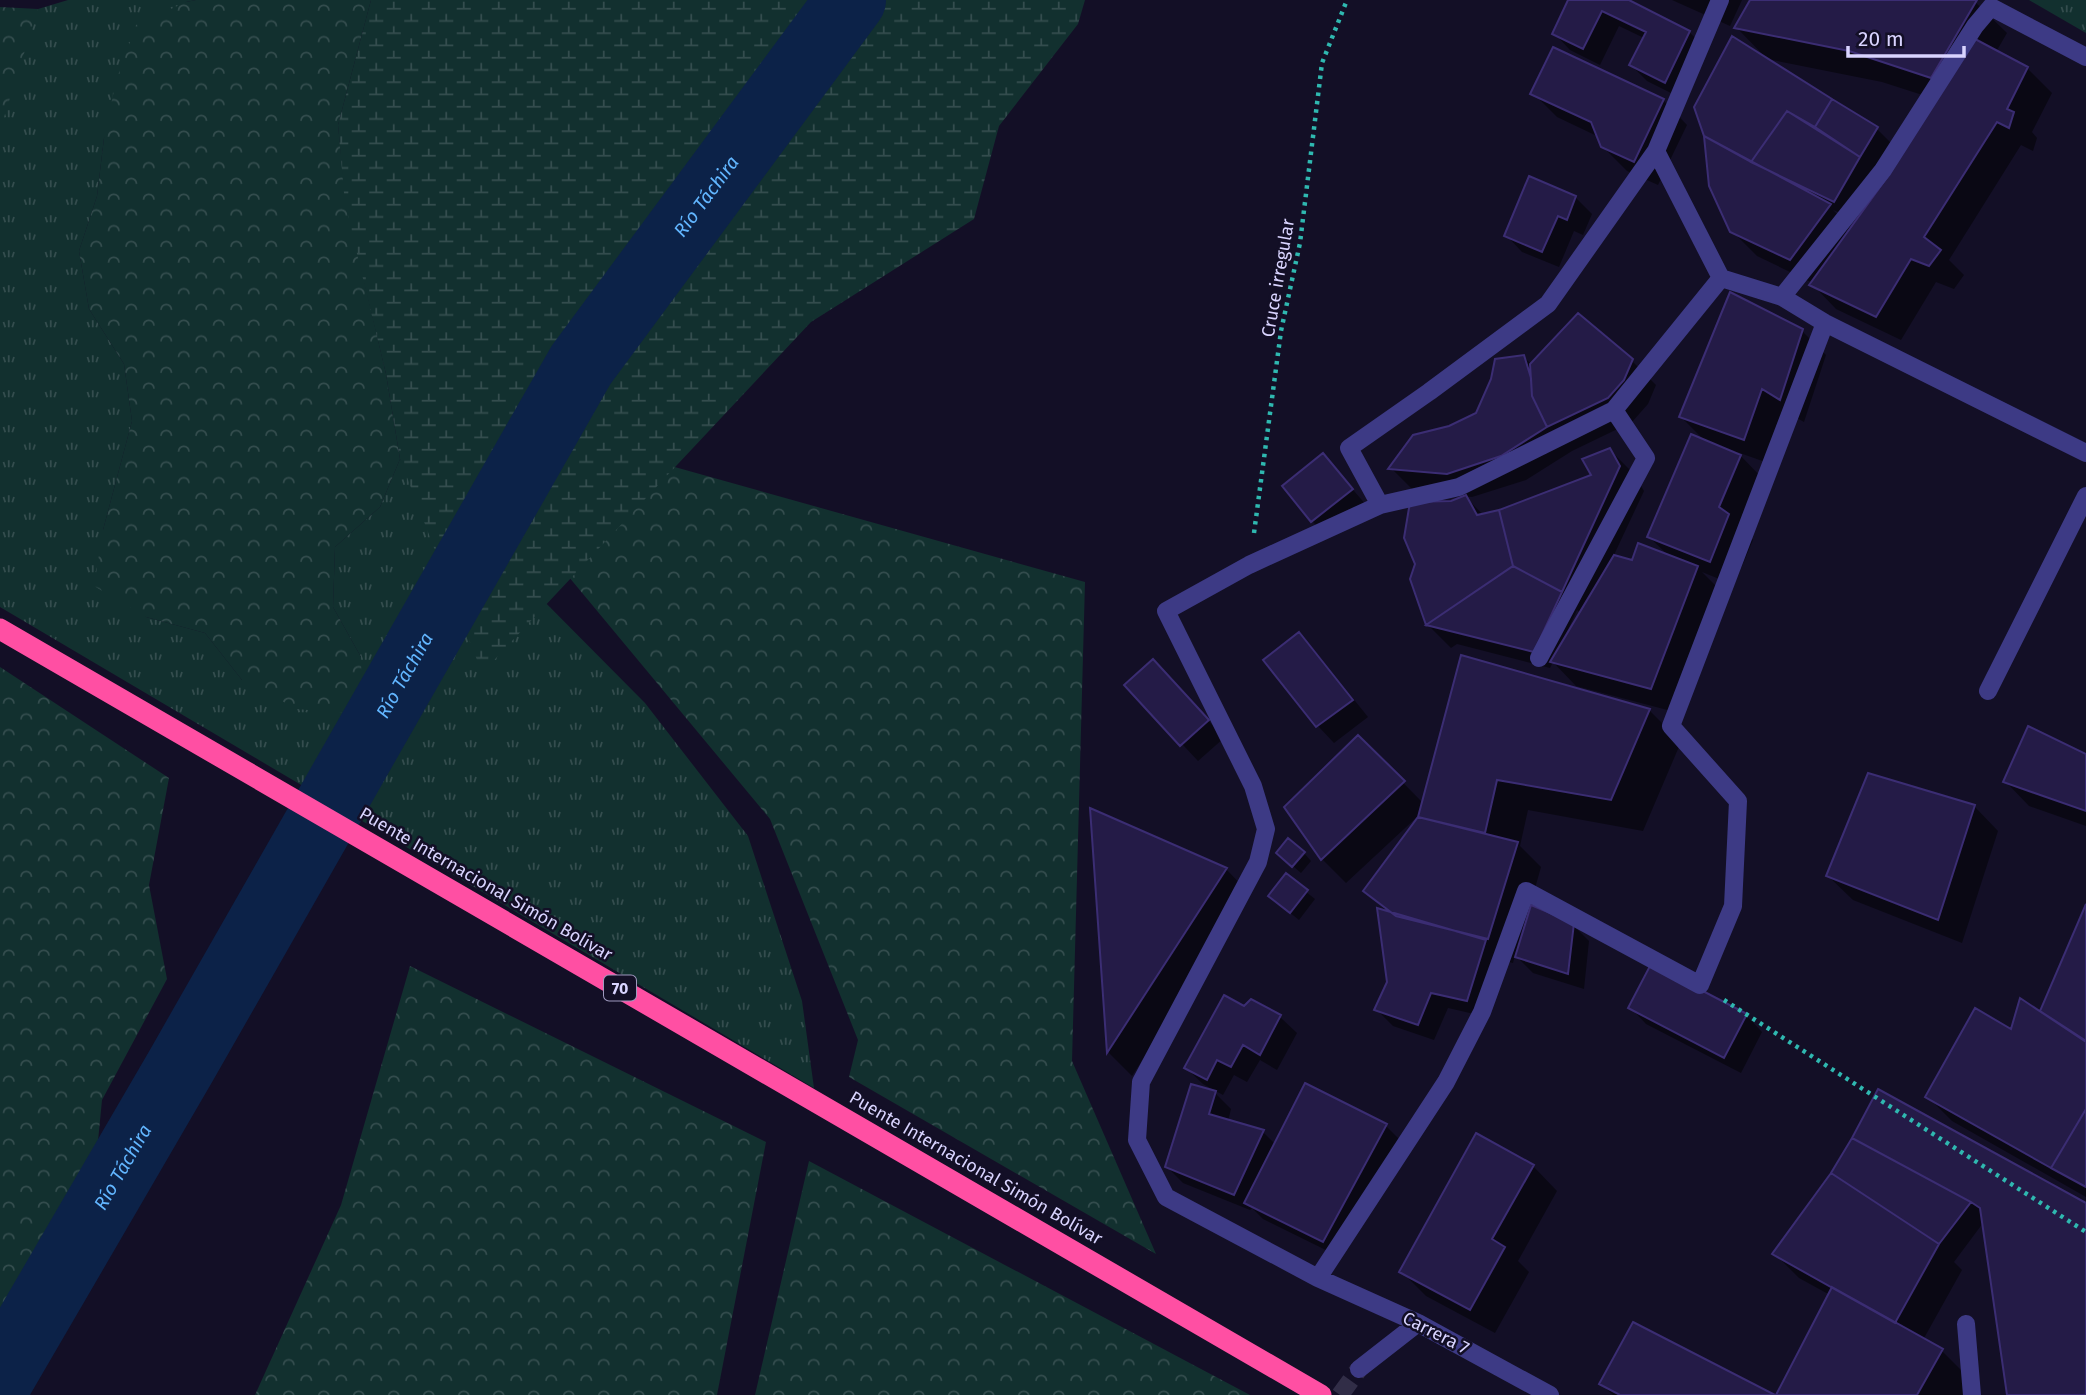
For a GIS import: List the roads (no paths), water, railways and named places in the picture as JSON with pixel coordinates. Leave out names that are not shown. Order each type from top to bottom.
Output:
[{"type":"highway","name":"Puente Internacional Simón Bolívar","points":[[0,629],[1321,1395]]},
{"type":"street","points":[[1720,0],[1656,151],[1548,304],[1349,448],[1380,505],[1459,487],[1614,410],[1721,278]]},
{"type":"street","points":[[1782,297],[1883,170],[1989,3],[2086,57]]},
{"type":"street","points":[[1656,151],[1721,278],[1782,297],[1825,323],[2086,453]]},
{"type":"street","points":[[1318,1278],[1446,1082],[1482,1012],[1526,891],[1700,985],[1733,906],[1738,802],[1671,726],[1825,323]]},
{"type":"street","points":[[1539,658],[1646,457],[1614,410]]},
{"type":"street","points":[[1988,691],[2086,496]]},
{"type":"street","name":"Carrera 7","points":[[1380,505],[1249,565],[1167,611],[1253,786],[1266,829],[1258,862],[1141,1082],[1137,1140],[1166,1196],[1318,1278],[1418,1323],[1550,1395]]},
{"type":"street","points":[[1359,1369],[1418,1323]]},
{"type":"street","points":[[1966,1324],[1972,1395]]},
{"type":"waterway","name":"Río Táchira","points":[[0,1377],[181,1066],[581,365],[851,0]]},
{"type":"tunnel","points":[[1340,1395],[1359,1369]]}]
